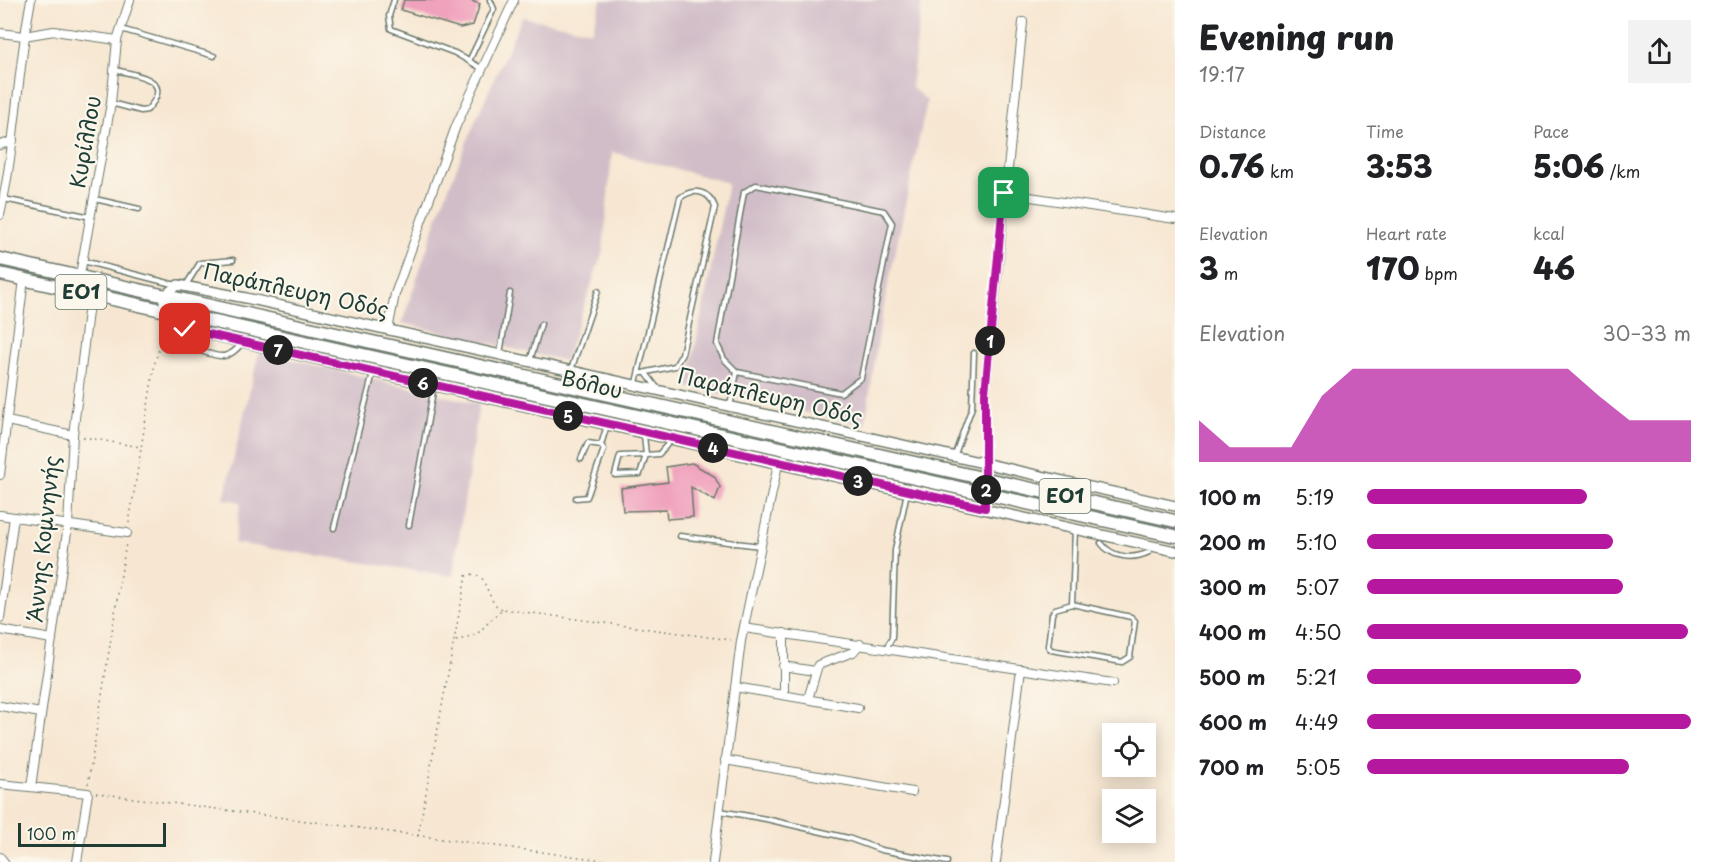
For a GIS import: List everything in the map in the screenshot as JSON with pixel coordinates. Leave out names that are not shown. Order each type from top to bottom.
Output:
[{"type":"main road","name":"Βόλου","points":[[0,259],[1175,521]]},
{"type":"main road","name":"Βόλου","points":[[0,274],[1169,535]]},
{"type":"street","points":[[0,214],[13,141],[24,36],[31,0]]},
{"type":"street","name":"Κυρίλλου","points":[[84,292],[86,278],[83,261],[111,103],[116,70],[117,40],[130,0]]},
{"type":"street","points":[[388,330],[395,294],[456,126],[514,0]]},
{"type":"street","points":[[985,508],[987,465],[985,393],[1023,22]]},
{"type":"street","points":[[0,33],[24,36],[54,31],[117,40]]},
{"type":"street","points":[[0,145],[13,141]]},
{"type":"street","points":[[1004,193],[1175,219]]},
{"type":"street","points":[[84,292],[86,278]]},
{"type":"street","points":[[0,475],[24,279]]},
{"type":"street","name":"Παράπλευρη Οδός","points":[[165,295],[182,286],[1175,506]]},
{"type":"street","name":"Άννης Κομνηνής","points":[[32,787],[68,525],[84,292]]},
{"type":"street","points":[[165,295],[163,310],[182,327],[434,386],[673,438],[778,464],[1175,551]]},
{"type":"street","points":[[7,421],[73,435]]},
{"type":"street","points":[[712,862],[741,641],[778,464]]},
{"type":"street","points":[[0,515],[128,533]]},
{"type":"street","points":[[0,618],[14,517]]},
{"type":"street","points":[[744,628],[1113,683]]},
{"type":"street","points":[[0,630],[51,639]]},
{"type":"street","points":[[784,633],[784,695]]},
{"type":"street","points":[[808,699],[815,671],[822,663],[856,651],[860,644]]},
{"type":"street","points":[[783,666],[815,671]]},
{"type":"street","points":[[996,862],[1021,669]]},
{"type":"street","points":[[735,687],[858,708]]},
{"type":"street","points":[[0,706],[41,713]]},
{"type":"street","points":[[726,760],[912,792]]},
{"type":"street","points":[[0,784],[88,793],[77,862]]},
{"type":"street","points":[[0,857],[4,862]]},
{"type":"lane","points":[[394,0],[389,16],[391,29],[482,68]]},
{"type":"lane","points":[[469,61],[494,9],[490,0]]},
{"type":"lane","points":[[121,28],[214,56]]},
{"type":"lane","points":[[111,103],[147,110],[156,98],[157,91],[154,82],[148,78],[116,70]]},
{"type":"lane","points":[[756,185],[884,210],[892,223],[861,378],[841,393],[737,372],[724,359],[717,344],[744,192],[756,185]]},
{"type":"lane","points":[[635,386],[680,198],[687,193],[700,192],[708,196],[715,207],[682,354],[675,366],[638,374]]},
{"type":"lane","points":[[3,199],[91,217]]},
{"type":"lane","points":[[94,199],[140,209]]},
{"type":"lane","points":[[83,261],[182,286],[200,263],[232,260]]},
{"type":"lane","points":[[571,371],[598,291]]},
{"type":"lane","points":[[500,355],[510,293]]},
{"type":"lane","points":[[530,362],[541,324]]},
{"type":"lane","points":[[182,327],[190,348],[226,357],[232,355],[243,342]]},
{"type":"lane","points":[[954,458],[972,407],[974,353]]},
{"type":"lane","points":[[334,528],[373,372]]},
{"type":"lane","points":[[730,407],[737,372]]},
{"type":"lane","points":[[646,373],[659,391]]},
{"type":"lane","points":[[409,525],[434,386]]},
{"type":"lane","points":[[576,498],[587,497],[604,449],[601,445],[607,424]]},
{"type":"lane","points":[[644,432],[646,455],[640,474],[617,476],[614,474],[620,456],[646,455],[659,454],[673,438]]},
{"type":"lane","points":[[581,459],[588,443],[601,445]]},
{"type":"lane","points":[[886,648],[892,638],[895,550],[907,491]]},
{"type":"lane","points":[[1072,604],[1075,528]]},
{"type":"lane","points":[[1159,547],[1169,535]]},
{"type":"lane","points":[[680,536],[761,546]]},
{"type":"lane","points":[[1101,543],[1109,552],[1131,557],[1149,552]]},
{"type":"lane","points":[[1072,604],[1131,617],[1134,621],[1130,657],[1127,661],[1051,650],[1048,646],[1052,614],[1055,609],[1072,604]]},
{"type":"lane","points":[[719,811],[848,838],[881,850],[947,862]]},
{"type":"path","points":[[182,327],[163,336],[158,348],[100,697],[88,793],[617,862]]},
{"type":"path","points":[[73,435],[141,447]]},
{"type":"path","points":[[418,836],[466,576],[474,574],[482,578],[491,600],[502,609],[741,641]]},
{"type":"path","points":[[455,641],[477,634],[502,609]]},
{"type":"shaded area","points":[[601,0],[922,0],[911,87],[927,101],[881,319],[865,425],[687,387],[728,183],[612,152],[603,251],[565,361],[402,323],[442,204],[477,117],[522,17],[592,31]]},
{"type":"shaded area","points":[[259,352],[479,404],[453,576],[234,543],[241,502],[224,499]]},
{"type":"building","points":[[404,0],[469,0],[480,4],[473,25],[460,28],[401,10]]},
{"type":"building","points":[[692,463],[714,476],[720,487],[715,501],[691,487],[693,517],[667,519],[666,510],[623,511],[621,488],[668,482],[666,467]]},
{"type":"route","points":[[185,329],[673,438],[834,477],[985,508],[987,465],[985,393],[1004,193]]}]
